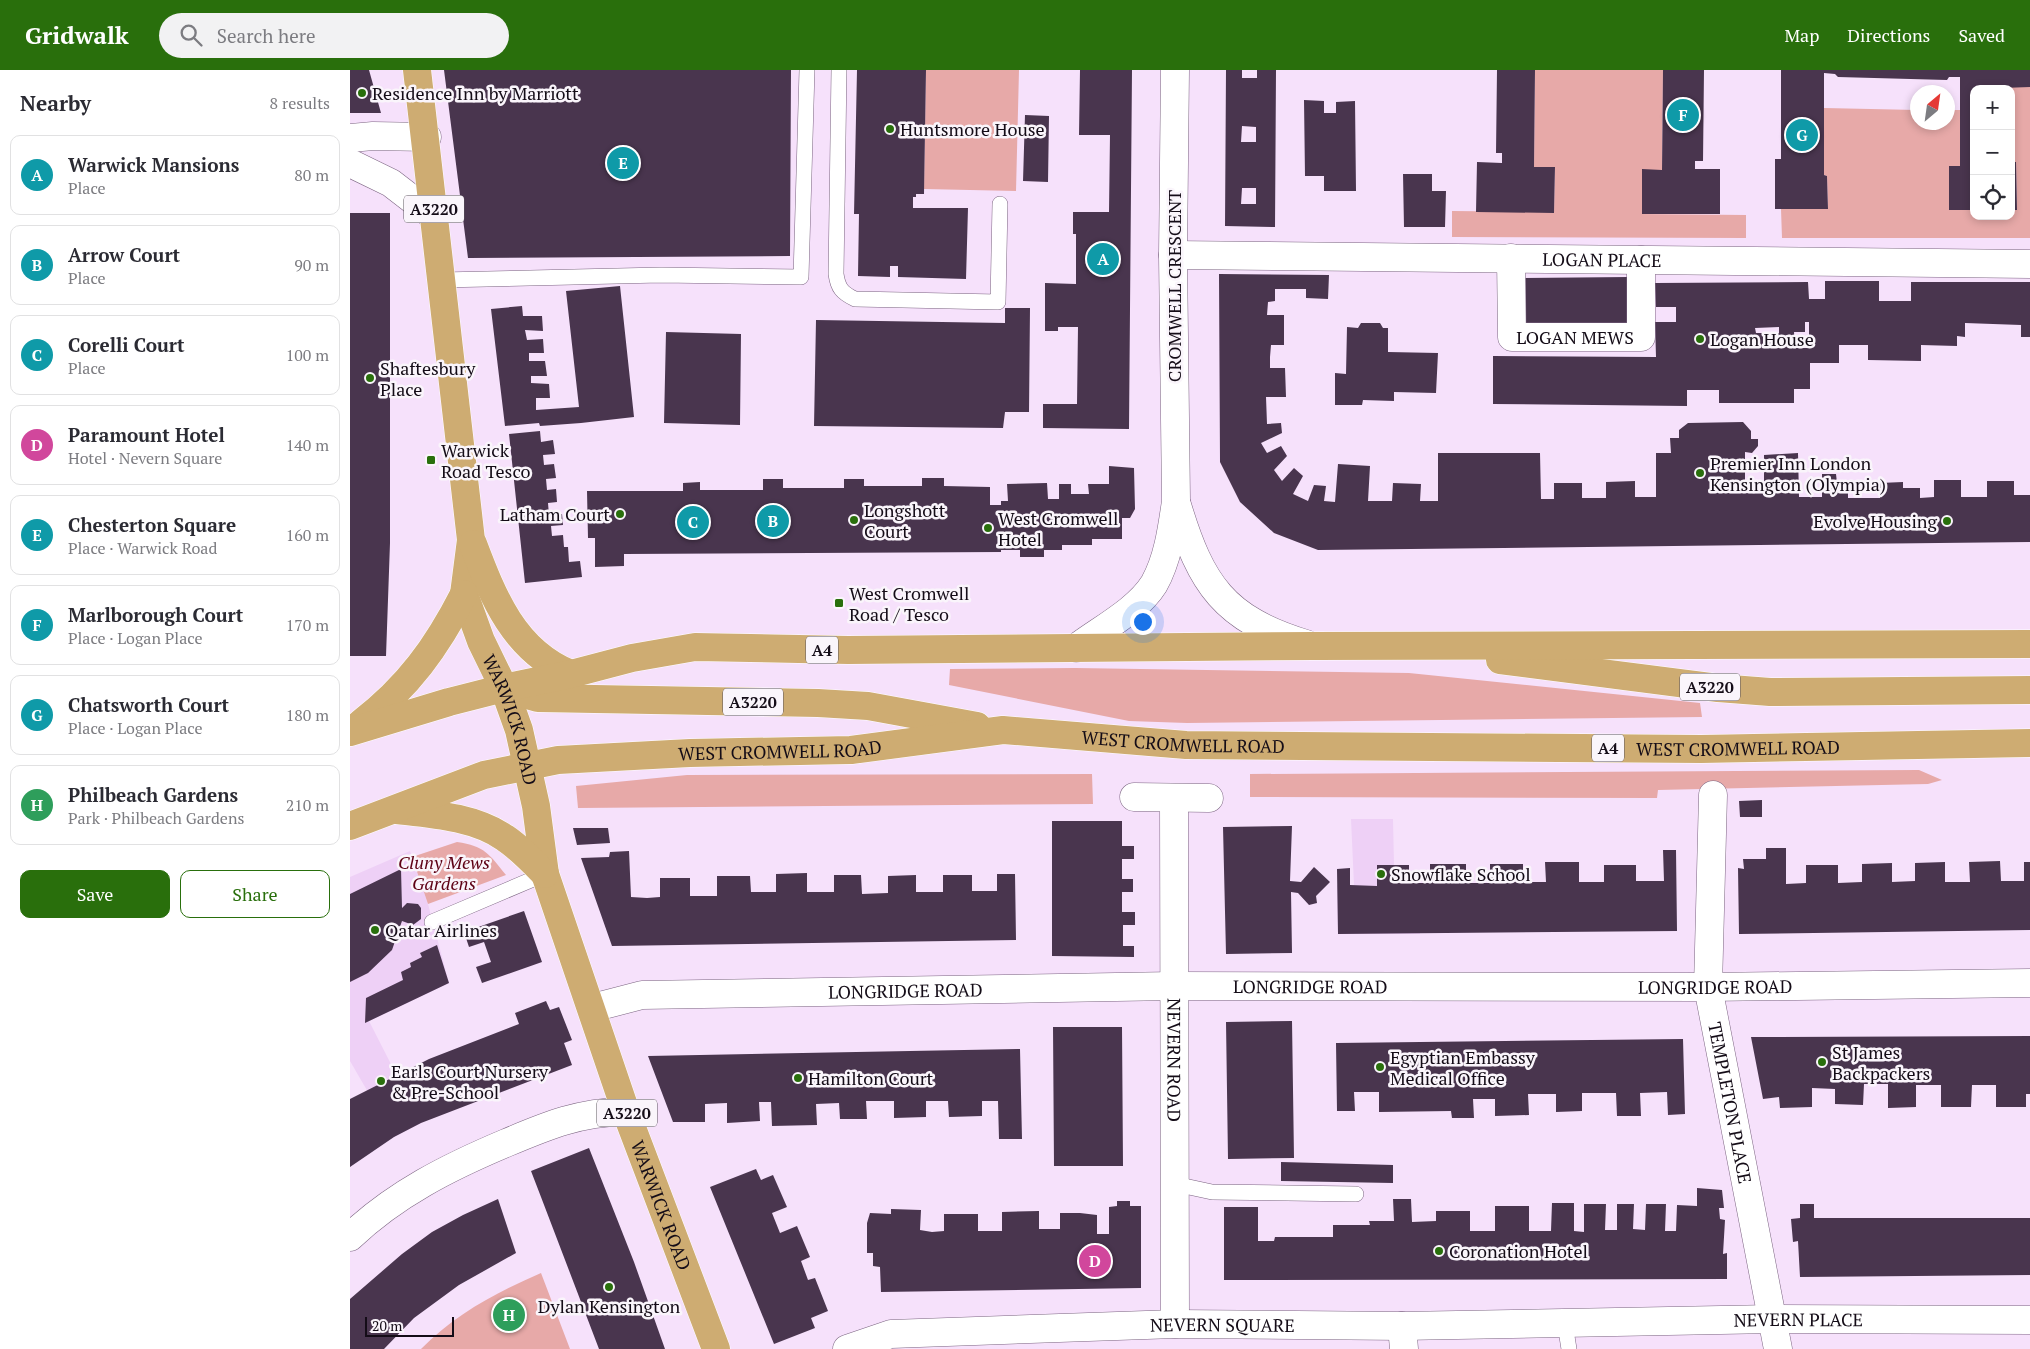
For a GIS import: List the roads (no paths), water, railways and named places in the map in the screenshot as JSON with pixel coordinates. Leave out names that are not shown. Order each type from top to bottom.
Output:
[{"type":"highway","name":"WARWICK ROAD","points":[[417,70],[471,540],[464,594],[481,641],[504,688],[519,730],[527,765],[545,874],[626,1112],[716,1349]]},
{"type":"highway","name":"A3220","points":[[471,540],[490,590],[509,624],[538,656],[556,668],[571,674]]},
{"type":"highway","name":"A3220","points":[[350,732],[382,707],[422,665],[448,627],[464,594]]},
{"type":"highway","name":"A4","points":[[571,674],[632,658],[696,648],[848,650],[1313,646],[2030,644]]},
{"type":"highway","name":"A3220","points":[[1392,646],[1718,688],[1770,692],[2030,690]]},
{"type":"highway","points":[[350,732],[440,704],[571,674]]},
{"type":"highway","name":"A3220","points":[[504,688],[538,698],[818,703],[868,706],[1003,730]]},
{"type":"highway","name":"WEST CROMWELL ROAD","points":[[350,826],[484,775],[527,765],[593,757],[851,750],[1003,730],[1186,745],[1701,749],[2030,743]]},
{"type":"highway","name":"A4","points":[[391,810],[436,814],[482,826],[504,837],[522,850],[545,874]]},
{"type":"street","name":"CROMWELL CRESCENT","points":[[1076,648],[1121,616],[1153,585],[1168,548],[1176,501],[1172,255],[1176,70]]},
{"type":"street","points":[[350,138],[373,136],[426,138]]},
{"type":"street","points":[[350,163],[391,183],[435,217]]},
{"type":"street","name":"LOGAN PLACE","points":[[1172,255],[2030,264]]},
{"type":"street","name":"LOGAN MEWS","points":[[1511,258],[1512,337],[1641,336],[1641,260]]},
{"type":"street","name":"CROMWELL CRESCENT","points":[[1176,501],[1198,565],[1227,604],[1250,622],[1275,634],[1313,646]]},
{"type":"street","name":"TEMPLETON PLACE","points":[[1713,794],[1708,987],[1778,1349]]},
{"type":"street","points":[[1134,797],[1209,798]]},
{"type":"street","name":"NEVERN ROAD","points":[[1174,798],[1175,1324]]},
{"type":"street","name":"LONGRIDGE ROAD","points":[[592,1008],[642,995],[1173,986],[1708,987],[2030,983]]},
{"type":"street","points":[[350,1237],[399,1198],[438,1173],[468,1159],[557,1122],[602,1112],[626,1112]]},
{"type":"street","name":"NEVERN PLACE","points":[[1567,1337],[1773,1319],[2030,1320]]},
{"type":"street","name":"NEVERN SQUARE","points":[[847,1349],[891,1334],[1045,1338],[1175,1324],[1403,1338],[1567,1337]]},
{"type":"lane","points":[[441,280],[661,276],[802,276],[807,70]]},
{"type":"lane","points":[[839,70],[836,274],[838,286],[844,294],[855,299],[998,302],[1000,204]]},
{"type":"lane","points":[[432,922],[545,874]]},
{"type":"lane","points":[[1175,1184],[1212,1192],[1356,1194]]},
{"type":"place","name":"Residence Inn by Marriott","points":[[362,93]]},
{"type":"place","name":"Marlborough Court","points":[[1683,115]]},
{"type":"place","name":"Huntsmore House","points":[[890,129]]},
{"type":"place","name":"Chatsworth Court","points":[[1802,135]]},
{"type":"place","name":"Chesterton Square","points":[[623,163]]},
{"type":"place","name":"Warwick Mansions","points":[[1103,259]]},
{"type":"place","name":"Logan House","points":[[1700,339]]},
{"type":"place","name":"Shaftesbury Place","points":[[370,378]]},
{"type":"place","name":"Warwick Road Tesco","points":[[431,460]]},
{"type":"place","name":"Premier Inn London Kensington (Olympia)","points":[[1700,473]]},
{"type":"place","name":"Latham Court","points":[[620,514]]},
{"type":"place","name":"Longshott Court","points":[[854,520]]},
{"type":"place","name":"Arrow Court","points":[[773,521]]},
{"type":"place","name":"Evolve Housing","points":[[1947,521]]},
{"type":"place","name":"Corelli Court","points":[[693,522]]},
{"type":"place","name":"West Cromwell Hotel","points":[[988,528]]},
{"type":"place","name":"West Cromwell Road / Tesco","points":[[839,603]]},
{"type":"place","name":"Snowflake School","points":[[1381,874]]},
{"type":"place","name":"Qatar Airlines","points":[[375,930]]},
{"type":"place","name":"St James Backpackers","points":[[1822,1062]]},
{"type":"place","name":"Egyptian Embassy Medical Office","points":[[1380,1067]]},
{"type":"place","name":"Hamilton Court","points":[[798,1078]]},
{"type":"place","name":"Earls Court Nursery & Pre-School","points":[[381,1081]]},
{"type":"place","name":"Coronation Hotel","points":[[1439,1251]]},
{"type":"place","name":"Paramount Hotel","points":[[1095,1261]]},
{"type":"place","name":"Dylan Kensington","points":[[609,1287]]},
{"type":"place","name":"Philbeach Gardens","points":[[509,1315]]},
{"type":"park label","name":"Cluny Mews Gardens","points":[[444,872]]}]
